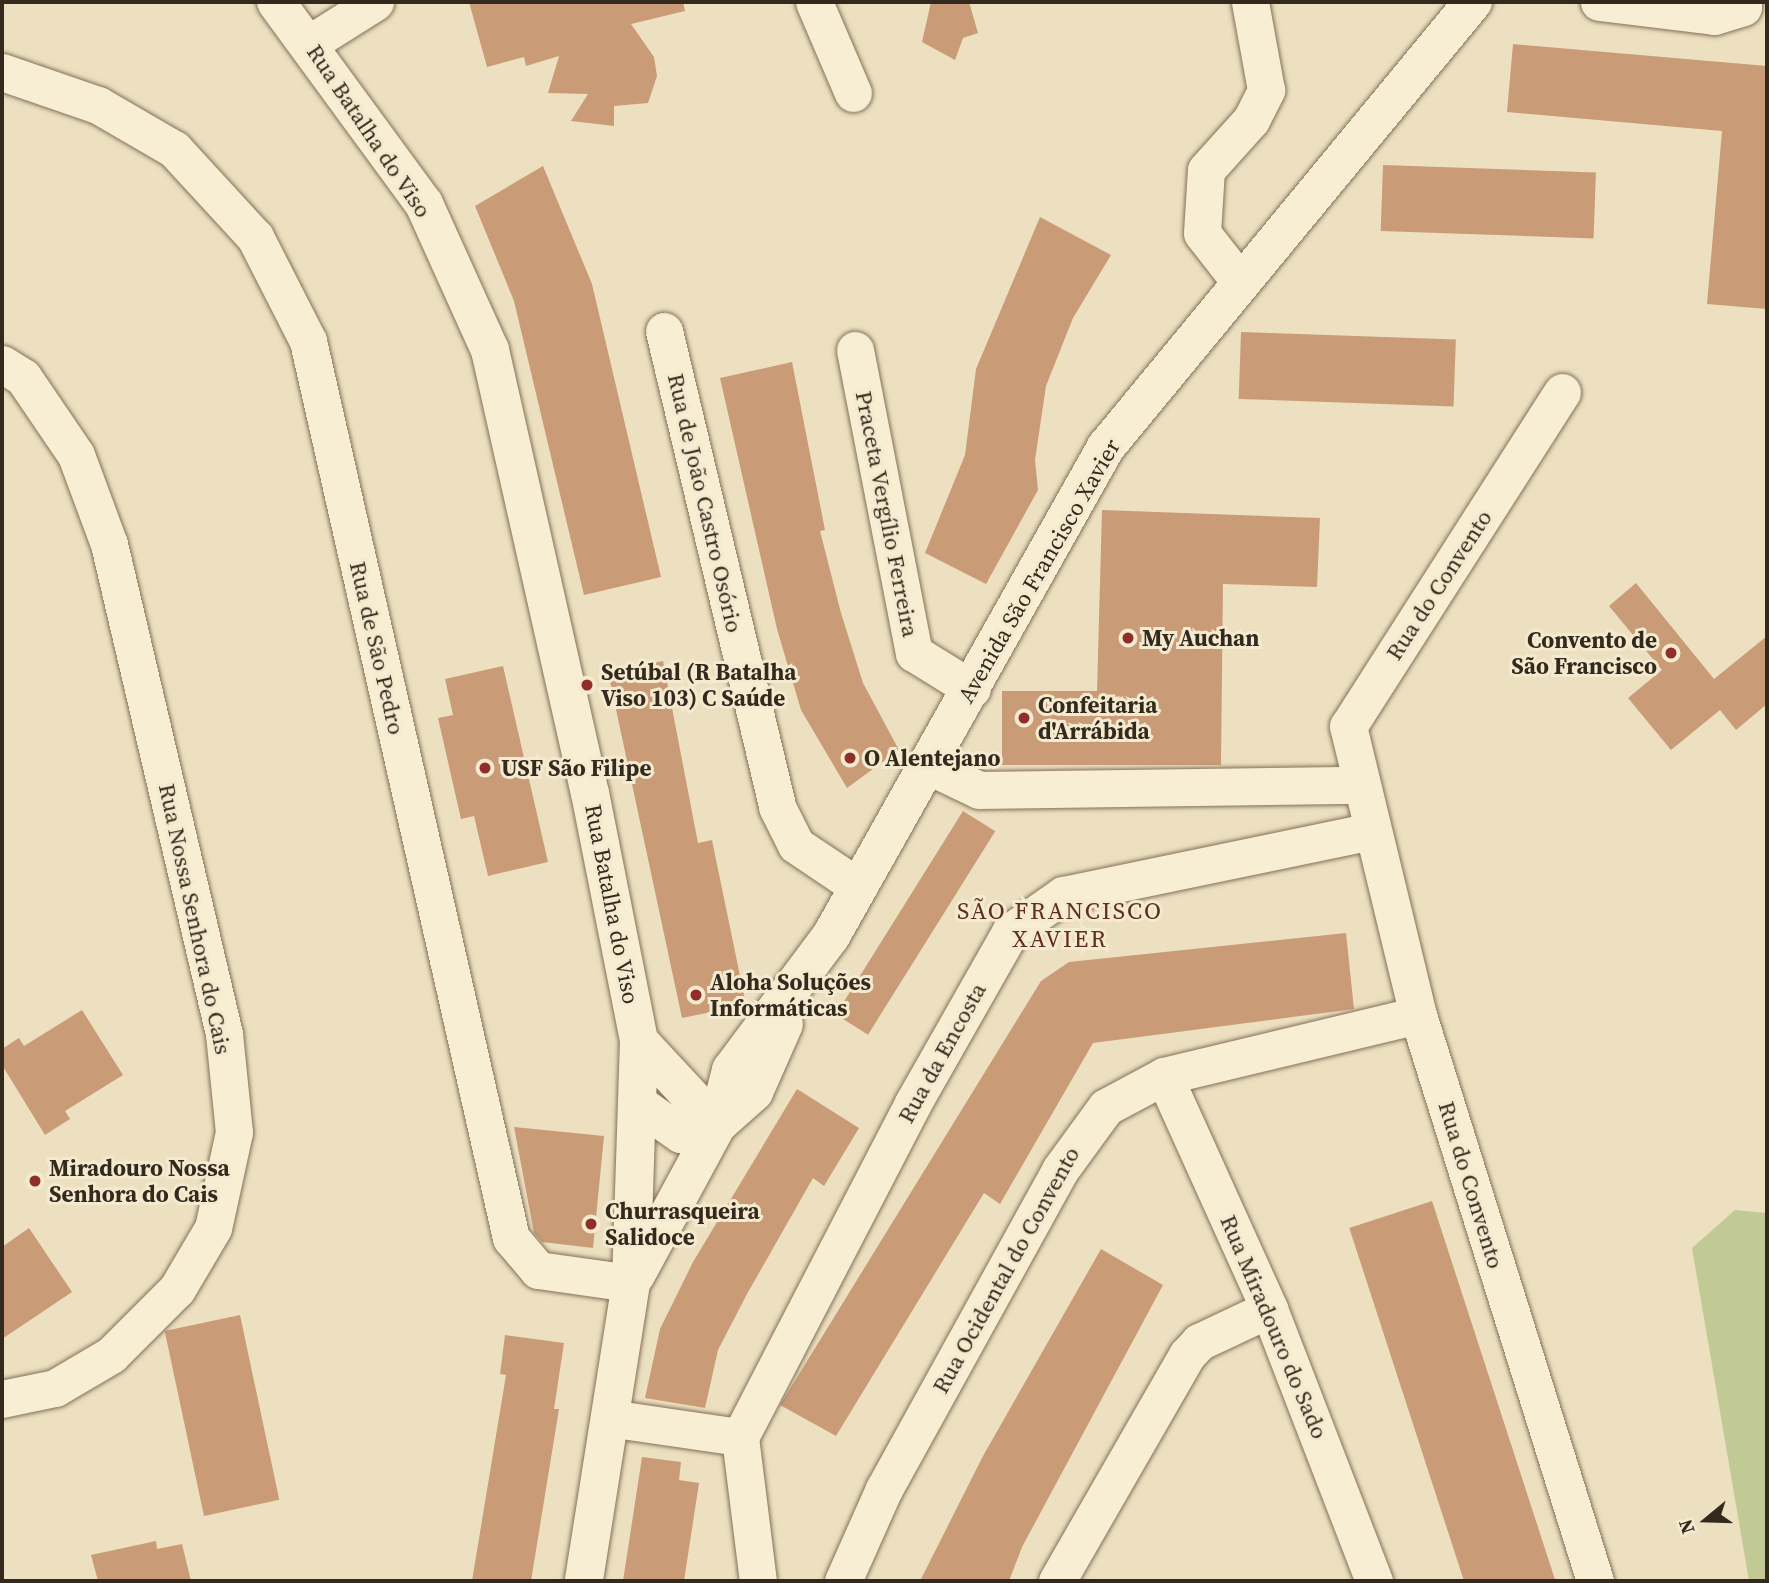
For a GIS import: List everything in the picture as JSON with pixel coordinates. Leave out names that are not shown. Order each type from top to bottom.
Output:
[{"type":"street","name":"Rua Batalha do Viso","points":[[276,2],[310,43],[424,204],[489,350],[590,793],[639,1041],[631,1283],[584,1581]]},
{"type":"street","points":[[310,43],[375,2]]},
{"type":"street","points":[[814,2],[853,93]]},
{"type":"street","points":[[1241,283],[1202,233],[1206,170],[1251,120],[1266,90],[1250,2]]},
{"type":"street","name":"Avenida São Francisco Xavier","points":[[631,1283],[717,1125],[754,1092],[806,974],[929,766],[1106,447],[1474,2]]},
{"type":"street","points":[[1599,2],[1714,16],[1743,7],[1743,2]]},
{"type":"street","name":"Rua de São Pedro","points":[[2,72],[98,105],[174,149],[256,237],[308,341],[511,1238],[538,1270],[631,1283]]},
{"type":"street","name":"Rua de João Castro Osório","points":[[664,331],[777,807],[796,845],[857,886]]},
{"type":"street","name":"Praceta Vergílio Ferreira","points":[[855,349],[914,653],[972,690]]},
{"type":"street","name":"Rua Nossa Senhora do Cais","points":[[2,364],[23,377],[76,455],[109,544],[224,1034],[234,1132],[214,1228],[177,1289],[111,1355],[55,1388],[2,1399]]},
{"type":"street","name":"Rua do Convento","points":[[1562,392],[1348,726],[1371,831],[1418,1015],[1595,1581]]},
{"type":"street","points":[[929,766],[979,790],[1360,785]]},
{"type":"street","name":"Rua da Encosta","points":[[740,1437],[913,1103],[1010,932],[1063,895],[1371,831]]},
{"type":"street","name":"Rua Ocidental do Convento","points":[[843,1581],[878,1500],[1060,1170],[1106,1107],[1164,1076],[1418,1015]]},
{"type":"street","points":[[638,1103],[681,1134],[717,1125],[639,1041]]},
{"type":"street","name":"Rua Miradouro do Sado","points":[[1164,1076],[1269,1310],[1374,1581]]},
{"type":"street","points":[[1056,1581],[1187,1355],[1199,1342],[1269,1310]]},
{"type":"street","points":[[609,1418],[740,1437],[758,1581]]},
{"type":"green space","points":[[1735,1210],[1767,1213],[1767,1581],[1749,1581],[1692,1248]]},
{"type":"building","points":[[469,2],[683,2],[685,11],[631,24],[654,57],[657,76],[648,103],[614,106],[614,126],[571,121],[588,94],[548,93],[559,56],[526,66],[524,57],[487,67]]},
{"type":"building","points":[[931,2],[969,2],[978,33],[963,38],[955,60],[922,42]]},
{"type":"building","points":[[1513,44],[1767,66],[1767,309],[1707,304],[1722,131],[1507,112]]},
{"type":"building","points":[[1383,165],[1596,172],[1594,238],[1381,231]]},
{"type":"building","points":[[543,166],[592,284],[661,577],[584,595],[514,301],[475,206]]},
{"type":"building","points":[[1040,217],[1111,255],[1073,318],[1046,386],[1035,460],[1038,490],[986,584],[925,553],[965,455],[976,369]]},
{"type":"building","points":[[1241,332],[1456,340],[1454,406],[1239,399]]},
{"type":"building","points":[[792,362],[825,530],[820,531],[841,613],[863,683],[899,750],[847,788],[801,710],[777,629],[720,378]]},
{"type":"building","points":[[1102,510],[1320,518],[1317,587],[1223,584],[1221,765],[1002,765],[1002,691],[1097,691]]},
{"type":"building","name":"Convento de São Francisco","points":[[1636,583],[1714,679],[1767,636],[1767,704],[1736,730],[1720,710],[1671,750],[1628,698],[1662,670],[1609,606]]},
{"type":"building","points":[[663,661],[698,843],[712,840],[746,1005],[682,1018],[608,672]]},
{"type":"building","points":[[503,666],[548,862],[488,876],[474,816],[461,819],[438,718],[453,715],[445,679]]},
{"type":"building","points":[[963,811],[995,831],[868,1035],[836,1015]]},
{"type":"building","points":[[1346,933],[1354,1009],[1093,1043],[1000,1204],[984,1193],[836,1436],[780,1405],[1041,981],[1069,962]]},
{"type":"building","points":[[82,1010],[123,1075],[65,1111],[70,1119],[45,1135],[2,1065],[2,1049],[19,1038],[24,1046]]},
{"type":"building","points":[[797,1089],[859,1128],[824,1186],[813,1178],[747,1294],[718,1350],[705,1408],[645,1398],[660,1329],[693,1262]]},
{"type":"building","points":[[514,1127],[604,1136],[593,1248],[542,1242],[534,1233]]},
{"type":"building","points":[[1432,1201],[1555,1580],[1464,1581],[1349,1228]]},
{"type":"building","points":[[29,1228],[72,1292],[2,1339],[2,1247]]},
{"type":"building","points":[[1101,1249],[1163,1285],[1022,1547],[1009,1581],[920,1581],[983,1456]]},
{"type":"building","points":[[240,1315],[279,1500],[204,1516],[165,1331]]},
{"type":"building","points":[[505,1335],[564,1343],[554,1409],[559,1409],[531,1581],[472,1581],[506,1375],[500,1374]]},
{"type":"building","points":[[642,1457],[681,1462],[679,1480],[699,1483],[684,1581],[623,1581]]},
{"type":"building","points":[[156,1541],[157,1549],[182,1544],[191,1581],[98,1581],[91,1555]]},
{"type":"place","name":"My Auchan","points":[[1128,638]]},
{"type":"place","name":"Convento de São Francisco","points":[[1671,653]]},
{"type":"place","name":"Setúbal (R Batalha Viso 103) C Saúde","points":[[587,685]]},
{"type":"place","name":"Confeitaria d'Arrábida","points":[[1024,718]]},
{"type":"place","name":"O Alentejano","points":[[850,758]]},
{"type":"place","name":"USF São Filipe","points":[[485,768]]},
{"type":"place","name":"Aloha Soluções Informáticas","points":[[696,995]]},
{"type":"place","name":"Miradouro Nossa Senhora do Cais","points":[[35,1181]]},
{"type":"place","name":"Churrasqueira Salidoce","points":[[591,1224]]},
{"type":"district","name":"SÃO FRANCISCO XAVIER","points":[[1060,925]]}]
